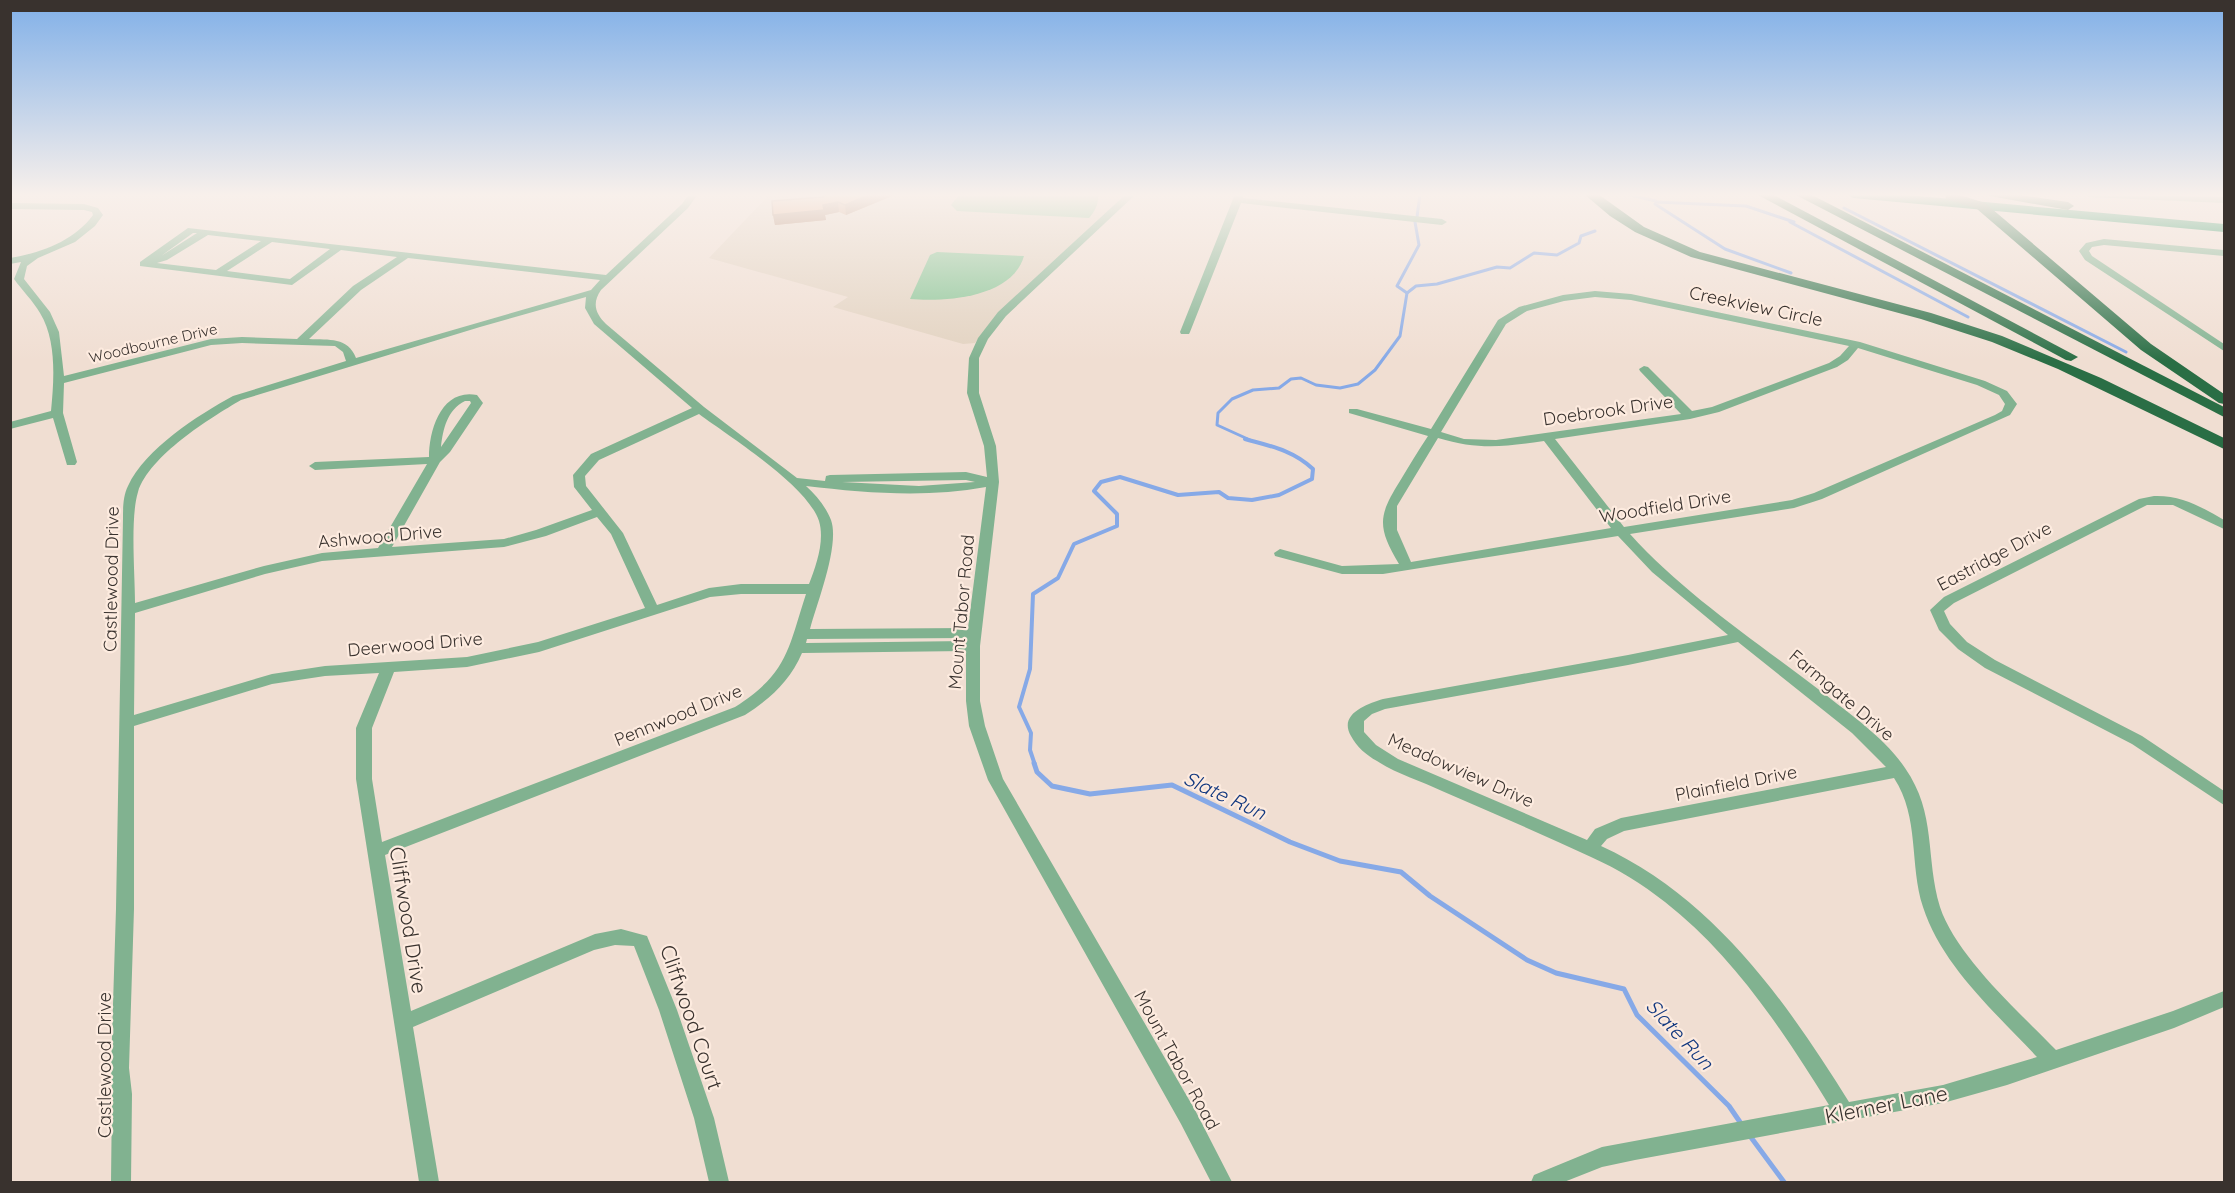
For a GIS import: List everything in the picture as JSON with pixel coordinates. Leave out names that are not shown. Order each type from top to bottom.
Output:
[{"type":"highway","points":[[1683,250],[1752,272],[1911,311],[1995,338],[2084,374],[2224,444]]},
{"type":"highway","points":[[1867,250],[2224,438]]},
{"type":"highway","points":[[1908,250],[2224,413]]},
{"type":"highway","points":[[2033,250],[2146,347],[2224,400]]},
{"type":"street","points":[[48,250],[22,265],[19,279],[45,312],[52,325],[58,381],[57,413],[71,462]]},
{"type":"street","points":[[163,250],[143,264],[292,282],[335,250]]},
{"type":"street","points":[[219,272],[254,250]]},
{"type":"street","points":[[361,250],[609,278]]},
{"type":"street","points":[[594,292],[639,250]]},
{"type":"street","name":"Mount Tabor Road","points":[[1072,250],[988,330],[978,347],[971,380],[990,446],[993,482],[974,640],[973,701],[977,726],[996,780],[1188,1117],[1222,1182]]},
{"type":"street","points":[[1185,332],[1218,250]]},
{"type":"street","points":[[2085,250],[2088,258],[2224,348]]},
{"type":"street","points":[[2188,250],[2224,253]]},
{"type":"street","points":[[301,341],[357,288],[406,255]]},
{"type":"street","points":[[10,261],[33,258]]},
{"type":"street","name":"Castlewood Drive","points":[[122,1182],[120,1068],[130,502],[134,485],[146,468],[202,419],[224,404],[267,387],[594,292]]},
{"type":"street","name":"Pennwood Drive","points":[[375,852],[740,711],[767,694],[784,676],[799,641],[825,549],[825,521],[820,510],[793,481],[700,409],[597,321],[590,306],[594,292]]},
{"type":"street","name":"Creekview Circle","points":[[1406,566],[1391,537],[1388,522],[1391,506],[1502,322],[1523,309],[1563,298],[1594,294],[1630,297],[1856,345],[1993,388]]},
{"type":"street","name":"Woodbourne Drive","points":[[58,381],[211,342],[242,340],[338,343],[348,351],[352,363]]},
{"type":"street","name":"Doebrook Drive","points":[[1353,411],[1463,442],[1485,444],[1547,437],[1690,416],[1736,403],[1833,365],[1844,358],[1856,345]]},
{"type":"street","points":[[1644,369],[1690,416]]},
{"type":"street","name":"Woodfield Drive","points":[[1280,553],[1342,570],[1406,566],[1781,506],[1818,496],[2006,413],[2010,404],[2002,393],[1993,388]]},
{"type":"street","points":[[384,550],[435,460],[454,437],[477,400],[467,397],[451,403],[435,438],[435,460]]},
{"type":"street","points":[[653,610],[617,533],[580,487],[578,481],[587,462],[614,447],[700,409]]},
{"type":"street","points":[[10,426],[57,413]]},
{"type":"street","name":"Farmgate Drive","points":[[1547,437],[1622,530],[1658,570],[1865,734],[1899,771],[1917,803],[1921,817],[1925,877],[1939,927],[1961,959],[2053,1060]]},
{"type":"street","points":[[315,466],[435,460]]},
{"type":"street","points":[[793,481],[862,489],[969,488],[993,482]]},
{"type":"street","name":"Eastridge Drive","points":[[2224,525],[2178,501],[2160,499],[2143,502],[1949,600],[1937,610],[1937,616],[1946,631],[2006,674],[2137,740],[2224,799]]},
{"type":"street","name":"Ashwood Drive","points":[[128,610],[293,563],[335,554],[479,546],[511,542],[600,511]]},
{"type":"street","name":"Deerwood Drive","points":[[127,723],[272,679],[325,671],[467,662],[528,649],[573,638],[696,596],[730,590],[813,589]]},
{"type":"street","name":"Meadowview Drive","points":[[1740,637],[1628,660],[1383,704],[1361,713],[1356,720],[1355,731],[1358,738],[1377,754],[1590,849],[1643,877],[1691,915],[1779,1012],[1845,1113]]},
{"type":"street","points":[[799,641],[974,640]]},
{"type":"street","name":"Cliffwood Drive","points":[[388,668],[367,716],[362,753],[375,852],[429,1182]]},
{"type":"street","name":"Plainfield Drive","points":[[1590,849],[1601,834],[1621,825],[1899,771]]},
{"type":"street","name":"Cliffwood Court","points":[[403,1023],[603,939],[631,937],[641,940],[665,1000],[704,1118],[719,1182]]},
{"type":"street","name":"Klerner Lane","points":[[1541,1182],[1602,1157],[1943,1094],[2053,1060],[2174,1019],[2224,999]]},
{"type":"shaded area","points":[[717,250],[1066,250],[997,314],[975,343],[963,344],[833,307],[848,297],[709,258]]},
{"type":"green space","points":[[937,252],[1024,256],[1017,270],[1006,281],[992,289],[958,298],[910,299],[930,255]]},
{"type":"waterway","name":"Slate Run","points":[[1407,293],[1397,286],[1416,250]]},
{"type":"waterway","points":[[1407,293],[1416,286],[1437,284],[1497,267],[1510,268],[1534,253],[1557,255],[1567,250]]},
{"type":"waterway","points":[[1727,250],[1791,273]]},
{"type":"waterway","points":[[1842,250],[1968,317]]},
{"type":"waterway","points":[[1926,250],[2126,352]]},
{"type":"waterway","name":"Slate Run","points":[[1250,440],[1217,425],[1218,413],[1232,399],[1253,390],[1279,388],[1291,379],[1301,378],[1316,385],[1340,388],[1358,384],[1375,370],[1400,336],[1407,293]]},
{"type":"waterway","name":"Slate Run","points":[[1035,765],[1030,750],[1031,733],[1019,707],[1030,669],[1033,594],[1058,578],[1074,544],[1117,526],[1117,514],[1094,491],[1101,482],[1120,477],[1178,495],[1219,492],[1228,498],[1252,500],[1279,495],[1312,479],[1313,469],[1297,457],[1245,439]]},
{"type":"waterway","name":"Slate Run","points":[[1034,763],[1037,772],[1052,786],[1090,794],[1172,785],[1290,842],[1340,861],[1401,872],[1430,896],[1527,960],[1556,973],[1624,989],[1637,1015],[1729,1106],[1742,1125]]},
{"type":"waterway","name":"Slate Run","points":[[1750,1136],[1784,1182]]}]
